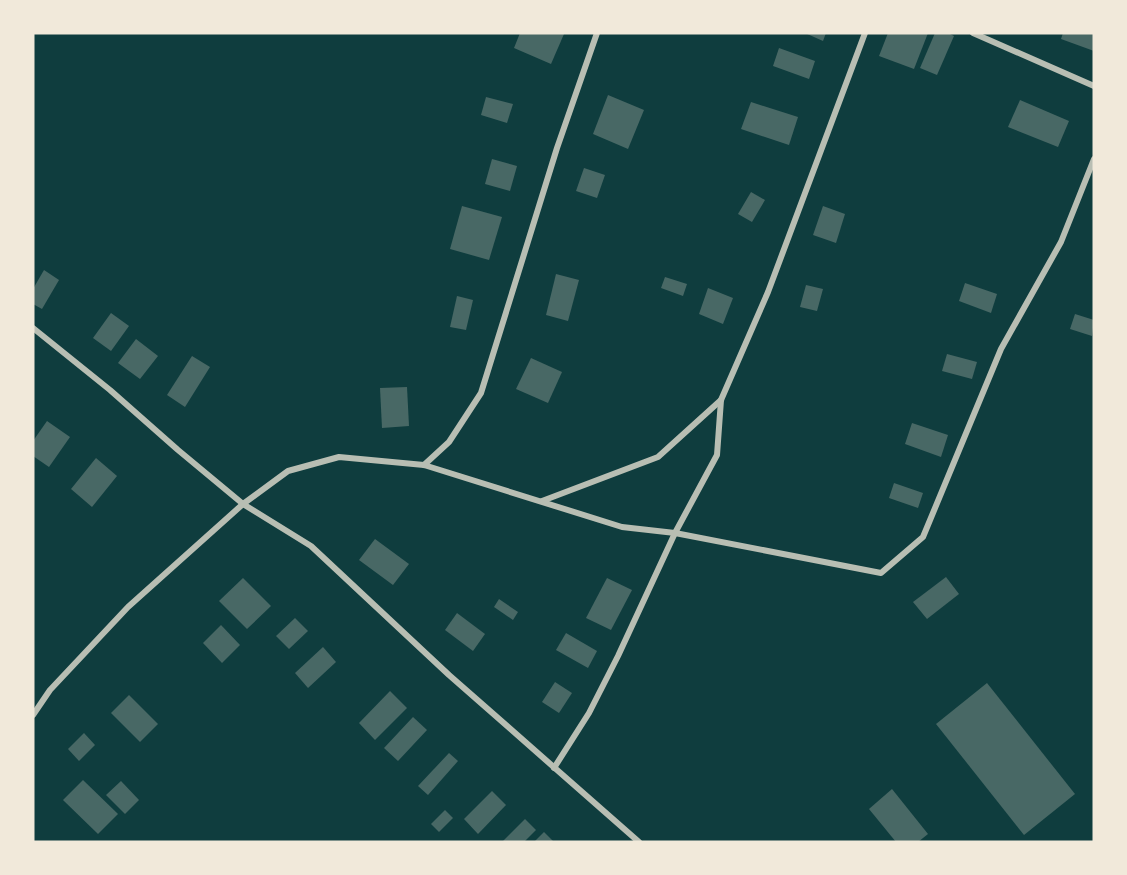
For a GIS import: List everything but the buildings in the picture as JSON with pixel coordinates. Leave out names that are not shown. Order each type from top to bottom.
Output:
[{"type":"street","points":[[424,465],[449,442],[481,393],[557,148],[597,33]]},
{"type":"street","points":[[555,768],[589,713],[675,533],[717,455],[721,400],[768,292],[865,33]]},
{"type":"street","points":[[973,33],[1094,86]]},
{"type":"street","points":[[33,715],[50,690],[128,607],[243,504],[288,471],[339,457],[424,465],[622,527],[675,533],[880,573],[923,537],[1001,349],[1061,242],[1094,159]]},
{"type":"street","points":[[33,328],[110,390],[243,504],[311,546],[449,675],[639,842]]},
{"type":"street","points":[[542,501],[658,457],[721,400]]}]
